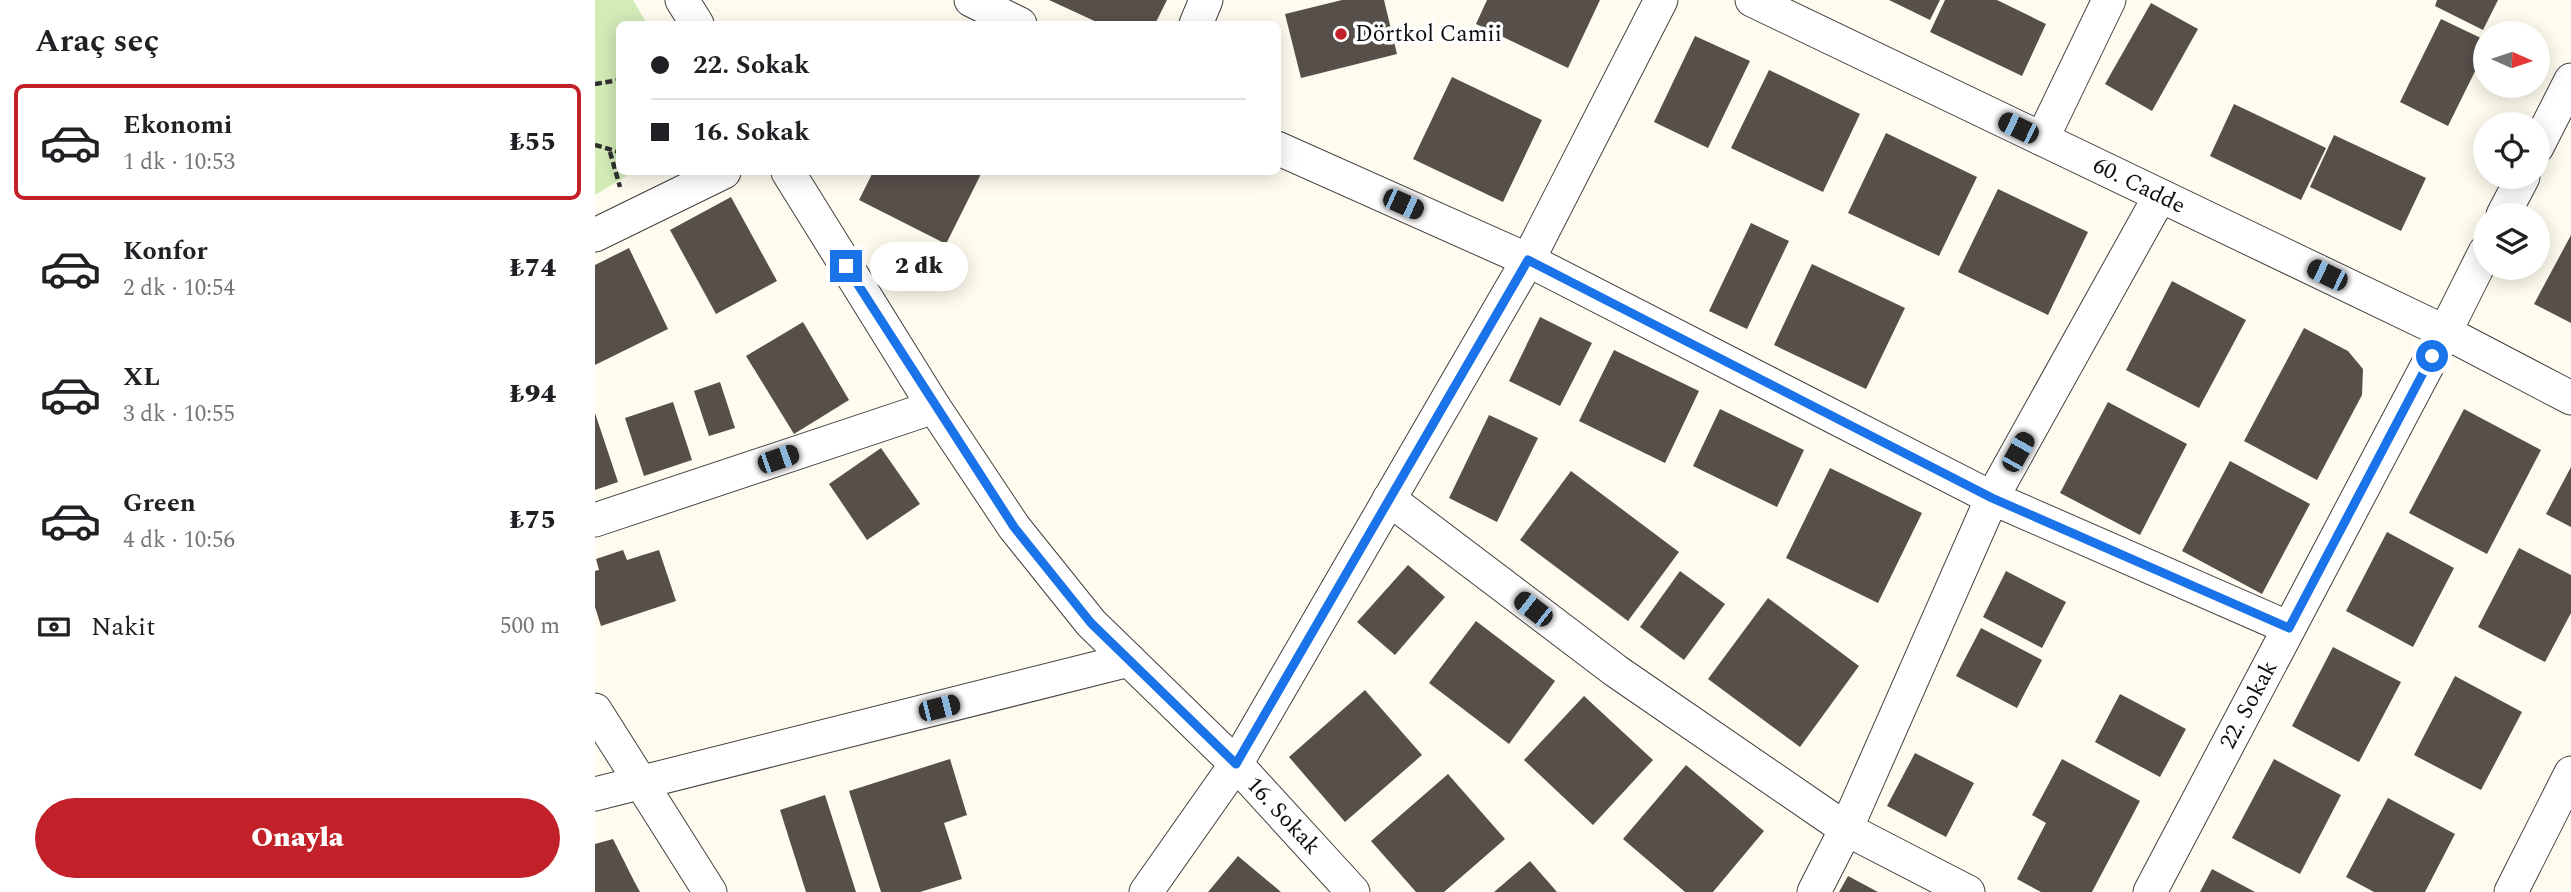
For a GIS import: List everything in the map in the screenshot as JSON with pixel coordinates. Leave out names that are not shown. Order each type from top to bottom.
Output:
[{"type":"street","points":[[682,0],[695,21]]},
{"type":"street","points":[[971,0],[1014,21]]},
{"type":"street","points":[[1197,21],[1206,0]]},
{"type":"street","points":[[1146,892],[1236,764],[1528,260],[1661,0]]},
{"type":"street","name":"60. Cadde","points":[[1752,0],[2445,332],[2571,398]]},
{"type":"street","points":[[2042,139],[2109,0]]},
{"type":"street","points":[[2550,121],[2571,80]]},
{"type":"street","points":[[1281,150],[1528,260],[1992,498],[2289,628]]},
{"type":"street","points":[[595,235],[718,175]]},
{"type":"street","name":"16. Sokak","points":[[790,175],[934,407],[1014,527],[1091,623],[1236,764],[1353,892]]},
{"type":"street","points":[[1814,892],[1846,829],[1992,498],[2161,196]]},
{"type":"street","points":[[2445,332],[2473,276]]},
{"type":"street","name":"22. Sokak","points":[[2150,892],[2445,332]]},
{"type":"street","points":[[595,520],[934,407]]},
{"type":"street","points":[[1389,499],[1616,671],[1846,829],[1968,892]]},
{"type":"street","points":[[595,794],[1129,660]]},
{"type":"street","points":[[595,710],[710,892]]},
{"type":"street","points":[[2511,892],[2571,774]]},
{"type":"path","points":[[595,84],[616,80]]},
{"type":"path","points":[[595,145],[616,151]]},
{"type":"green space","points":[[595,0],[633,0],[645,21],[616,21],[616,175],[628,175],[595,195]]},
{"type":"building","points":[[1049,0],[1167,0],[1156,21],[1094,21]]},
{"type":"building","name":"Dörtkol Camii","points":[[1342,0],[1384,0],[1397,54],[1301,78],[1285,14]]},
{"type":"building","points":[[1487,0],[1600,0],[1568,68],[1476,24]]},
{"type":"building","points":[[1889,0],[1940,0],[1930,20]]},
{"type":"building","points":[[1945,0],[1997,0],[2046,24],[2022,76],[1930,32]]},
{"type":"building","points":[[2437,0],[2498,0],[2488,21],[2473,21],[2473,25],[2435,6]]},
{"type":"building","points":[[2151,3],[2198,29],[2152,111],[2105,84]]},
{"type":"building","points":[[2441,19],[2473,34],[2473,75],[2448,126],[2400,102]]},
{"type":"building","points":[[1695,36],[1750,61],[1708,148],[1654,122]]},
{"type":"building","points":[[1769,70],[1860,114],[1823,192],[1731,148]]},
{"type":"building","points":[[1452,77],[1542,120],[1503,202],[1413,159]]},
{"type":"building","points":[[2234,104],[2326,148],[2301,200],[2210,156]]},
{"type":"building","points":[[1886,133],[1977,177],[1939,256],[1848,213]]},
{"type":"building","points":[[2334,135],[2426,178],[2401,231],[2310,187]]},
{"type":"building","points":[[872,175],[980,175],[946,244],[859,200]]},
{"type":"building","points":[[1998,189],[2088,232],[2048,315],[1958,272]]},
{"type":"building","points":[[731,197],[777,281],[716,314],[670,230]]},
{"type":"building","points":[[1751,223],[1789,241],[1747,329],[1709,311]]},
{"type":"building","points":[[2571,235],[2571,323],[2534,304],[2547,280],[2550,280],[2550,274]]},
{"type":"building","points":[[629,248],[668,329],[595,365],[595,265]]},
{"type":"building","points":[[1812,264],[1905,308],[1866,389],[1774,345]]},
{"type":"building","points":[[2172,281],[2246,320],[2199,408],[2126,370]]},
{"type":"building","points":[[1540,317],[1592,343],[1560,406],[1509,381]]},
{"type":"building","points":[[803,322],[849,400],[794,434],[746,356]]},
{"type":"building","points":[[2304,328],[2348,351],[2363,369],[2362,395],[2317,480],[2244,441]]},
{"type":"building","points":[[1614,350],[1699,391],[1665,463],[1579,421]]},
{"type":"building","points":[[720,382],[735,428],[709,436],[694,391]]},
{"type":"building","points":[[673,402],[692,460],[644,476],[625,418]]},
{"type":"building","points":[[2108,402],[2187,444],[2140,535],[2060,493]]},
{"type":"building","points":[[1720,409],[1804,450],[1777,507],[1693,466]]},
{"type":"building","points":[[2464,409],[2541,450],[2487,554],[2409,513]]},
{"type":"building","points":[[595,413],[618,482],[595,490]]},
{"type":"building","points":[[1489,415],[1538,438],[1497,522],[1449,498]]},
{"type":"building","points":[[881,448],[920,504],[867,540],[829,484]]},
{"type":"building","points":[[2230,461],[2310,504],[2262,594],[2182,551]]},
{"type":"building","points":[[2571,467],[2571,527],[2546,514]]},
{"type":"building","points":[[1830,468],[1922,513],[1878,603],[1786,558]]},
{"type":"building","points":[[1571,471],[1679,552],[1628,621],[1520,540]]},
{"type":"building","points":[[2387,532],[2454,568],[2413,647],[2346,611]]},
{"type":"building","points":[[2519,548],[2571,575],[2571,613],[2545,662],[2478,627]]},
{"type":"building","points":[[623,550],[627,560],[659,550],[676,601],[601,626],[595,607],[595,571],[599,570],[596,559]]},
{"type":"building","points":[[1408,565],[1445,597],[1395,655],[1357,622]]},
{"type":"building","points":[[1680,571],[1725,604],[1684,660],[1640,627]]},
{"type":"building","points":[[2006,571],[2066,602],[2042,648],[1983,617]]},
{"type":"building","points":[[1768,598],[1859,666],[1800,747],[1708,679]]},
{"type":"building","points":[[1476,621],[1555,681],[1509,744],[1429,683]]},
{"type":"building","points":[[1981,628],[2042,660],[2017,708],[1956,676]]},
{"type":"building","points":[[2333,647],[2401,682],[2359,762],[2292,726]]},
{"type":"building","points":[[2455,676],[2522,712],[2481,790],[2414,755]]},
{"type":"building","points":[[1365,690],[1422,755],[1345,822],[1289,757]]},
{"type":"building","points":[[2120,694],[2186,729],[2160,777],[2095,742]]},
{"type":"building","points":[[1584,696],[1653,760],[1593,825],[1524,760]]},
{"type":"building","points":[[1915,753],[1974,783],[1946,837],[1887,806]]},
{"type":"building","points":[[950,759],[967,815],[944,823],[962,879],[920,892],[881,892],[849,791]]},
{"type":"building","points":[[2062,759],[2140,801],[2092,892],[2041,892],[2017,879],[2046,823],[2032,815]]},
{"type":"building","points":[[2274,759],[2341,795],[2300,874],[2232,838]]},
{"type":"building","points":[[1686,765],[1764,831],[1713,892],[1685,892],[1623,839]]},
{"type":"building","points":[[1448,774],[1505,839],[1444,892],[1416,892],[1371,841]]},
{"type":"building","points":[[825,795],[856,892],[806,892],[780,810]]},
{"type":"building","points":[[2388,798],[2455,834],[2425,892],[2374,892],[2346,877]]},
{"type":"building","points":[[613,839],[640,892],[595,892],[595,844]]},
{"type":"building","points":[[1238,856],[1281,892],[1208,892]]},
{"type":"building","points":[[1530,861],[1557,892],[1494,892]]},
{"type":"building","points":[[2212,869],[2255,892],[2200,892]]},
{"type":"building","points":[[1848,876],[1878,892],[1839,892]]},
{"type":"place","name":"Dörtkol Camii","points":[[1341,34]]},
{"type":"route","points":[[846,266],[934,407],[1014,527],[1091,623],[1236,764],[1528,260],[1992,498],[2289,628],[2432,356]]}]
